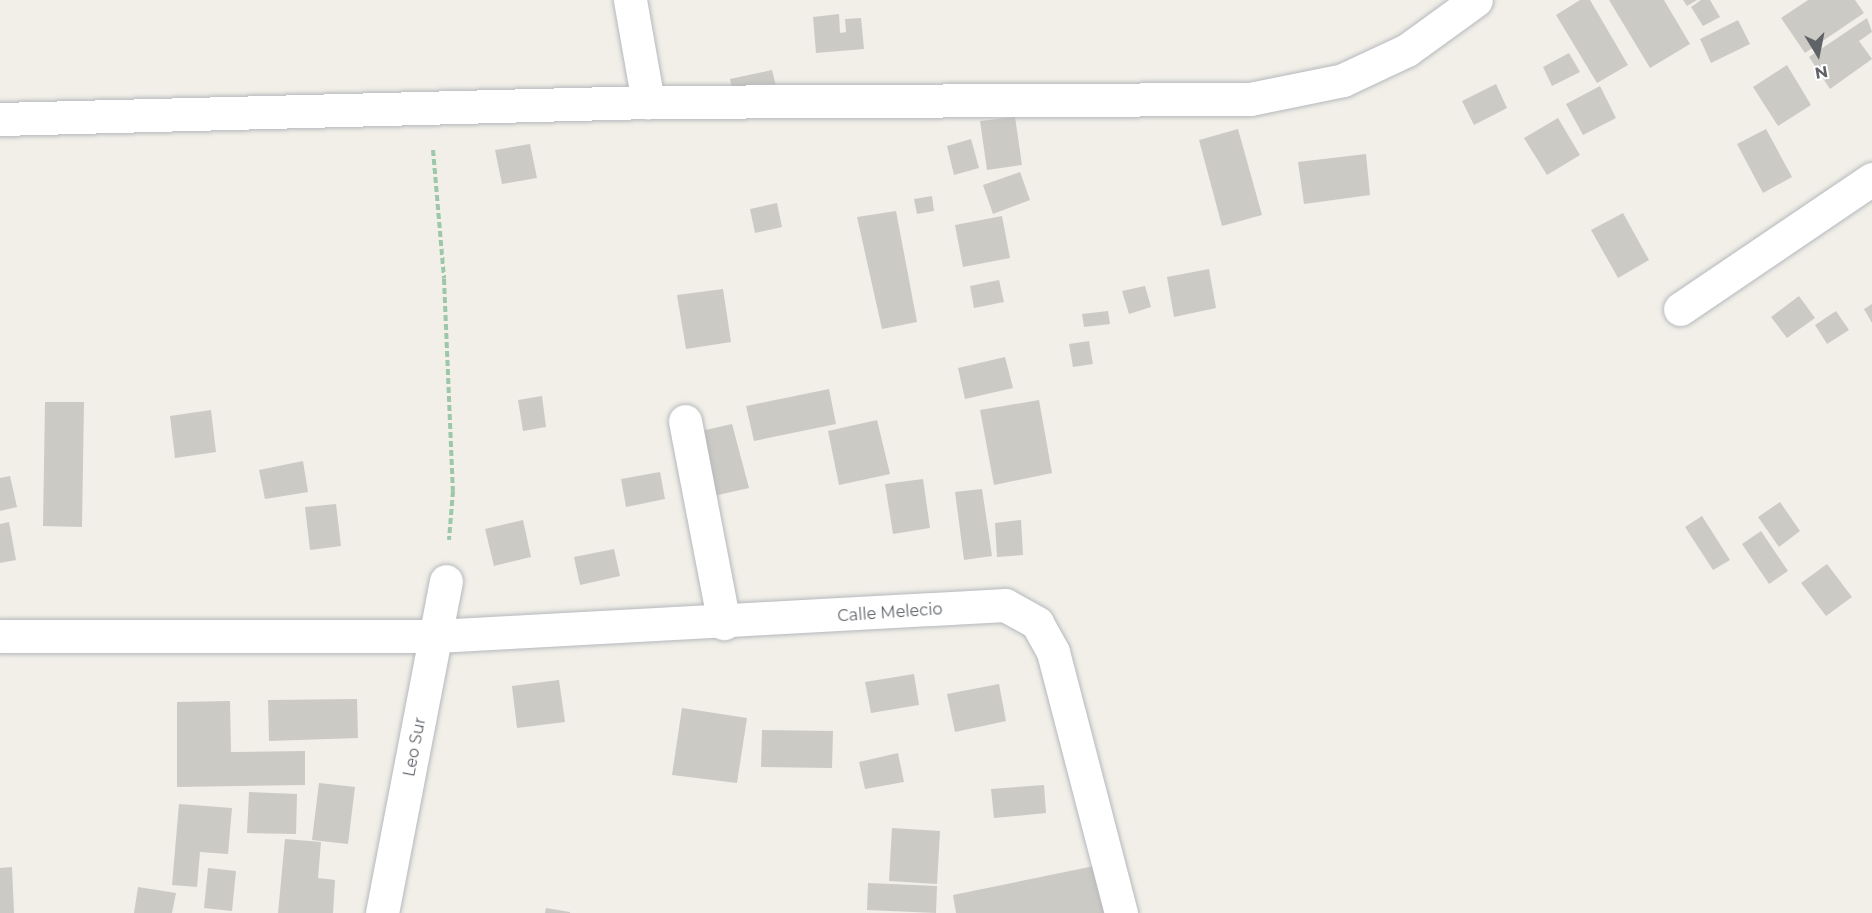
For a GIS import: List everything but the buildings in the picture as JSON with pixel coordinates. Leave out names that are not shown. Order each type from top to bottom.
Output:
[{"type":"street","points":[[630,0],[648,102]]},
{"type":"street","points":[[0,119],[431,110],[648,102],[1250,99],[1343,80],[1407,50],[1476,0]]},
{"type":"street","points":[[1680,309],[1872,179]]},
{"type":"street","points":[[685,421],[724,623]]},
{"type":"street","name":"Leo Sur","points":[[382,913],[446,581]]},
{"type":"street","name":"Calle Melecio","points":[[0,636],[436,636],[724,623],[1005,605],[1037,623],[1053,652],[1121,913]]},
{"type":"path","points":[[431,110],[444,279],[453,490],[446,581]]}]
